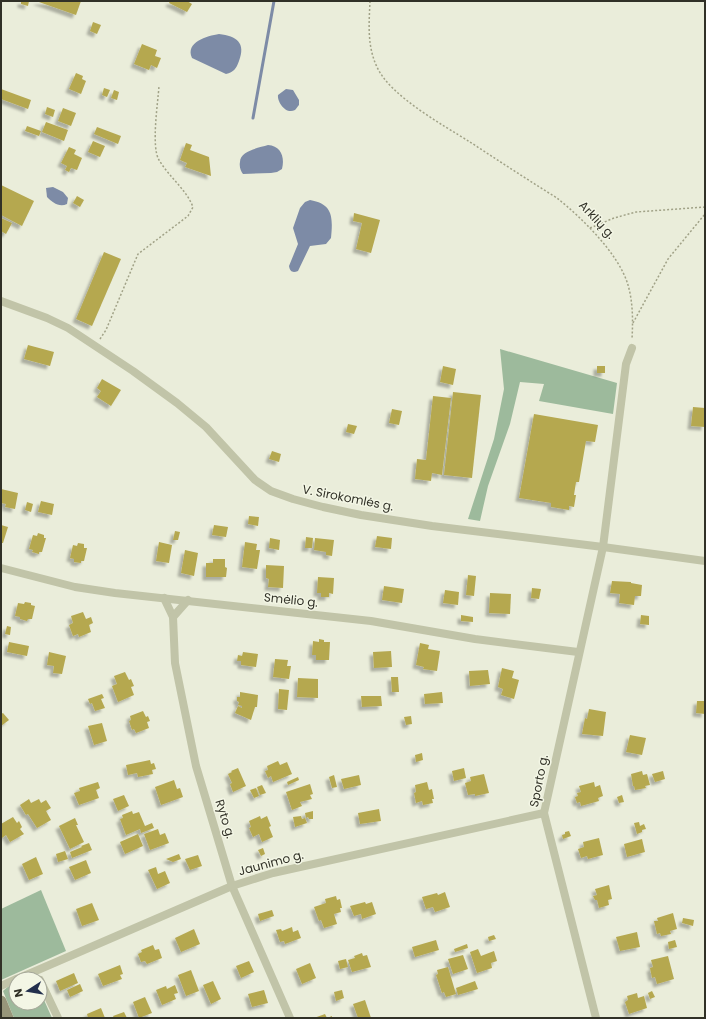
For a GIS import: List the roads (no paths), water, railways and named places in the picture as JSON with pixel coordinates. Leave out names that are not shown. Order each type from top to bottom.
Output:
[{"type":"main road","points":[[1,1001],[8,1018]]},
{"type":"street","name":"V. Sirokomlės g.","points":[[1,300],[68,328],[96,346],[177,403],[206,427],[256,480],[271,491],[293,500],[361,515],[432,526],[602,546],[705,561]]},
{"type":"street","points":[[602,546],[626,364],[632,348]]},
{"type":"street","name":"Sporto g.","points":[[596,1018],[544,813],[602,546]]},
{"type":"street","name":"Smėlio g.","points":[[1,568],[75,587],[371,620],[475,639],[578,652]]},
{"type":"street","name":"Ryto g.","points":[[164,598],[173,617],[175,664],[196,766],[232,886],[290,1018]]},
{"type":"street","points":[[173,617],[188,600]]},
{"type":"street","name":"Jaunimo g.","points":[[36,971],[232,886],[273,873],[544,813]]},
{"type":"street","points":[[48,996],[58,1018]]},
{"type":"water","points":[[219,34],[235,39],[240,45],[241,49],[241,55],[236,68],[226,74],[192,58],[191,52],[194,44],[203,38]]},
{"type":"water","points":[[286,89],[293,90],[299,100],[299,105],[295,110],[288,111],[279,101],[278,95]]},
{"type":"water","points":[[268,145],[276,147],[281,153],[283,160],[282,169],[271,173],[243,174],[240,169],[240,164],[243,155],[250,150]]},
{"type":"water","points":[[53,187],[63,192],[68,198],[67,204],[58,205],[47,197],[46,188]]},
{"type":"water","points":[[310,200],[323,205],[330,213],[332,224],[331,238],[326,244],[310,246],[298,271],[293,272],[290,270],[289,266],[298,244],[293,228],[300,208],[305,202]]},
{"type":"waterway","points":[[253,118],[274,1]]}]
